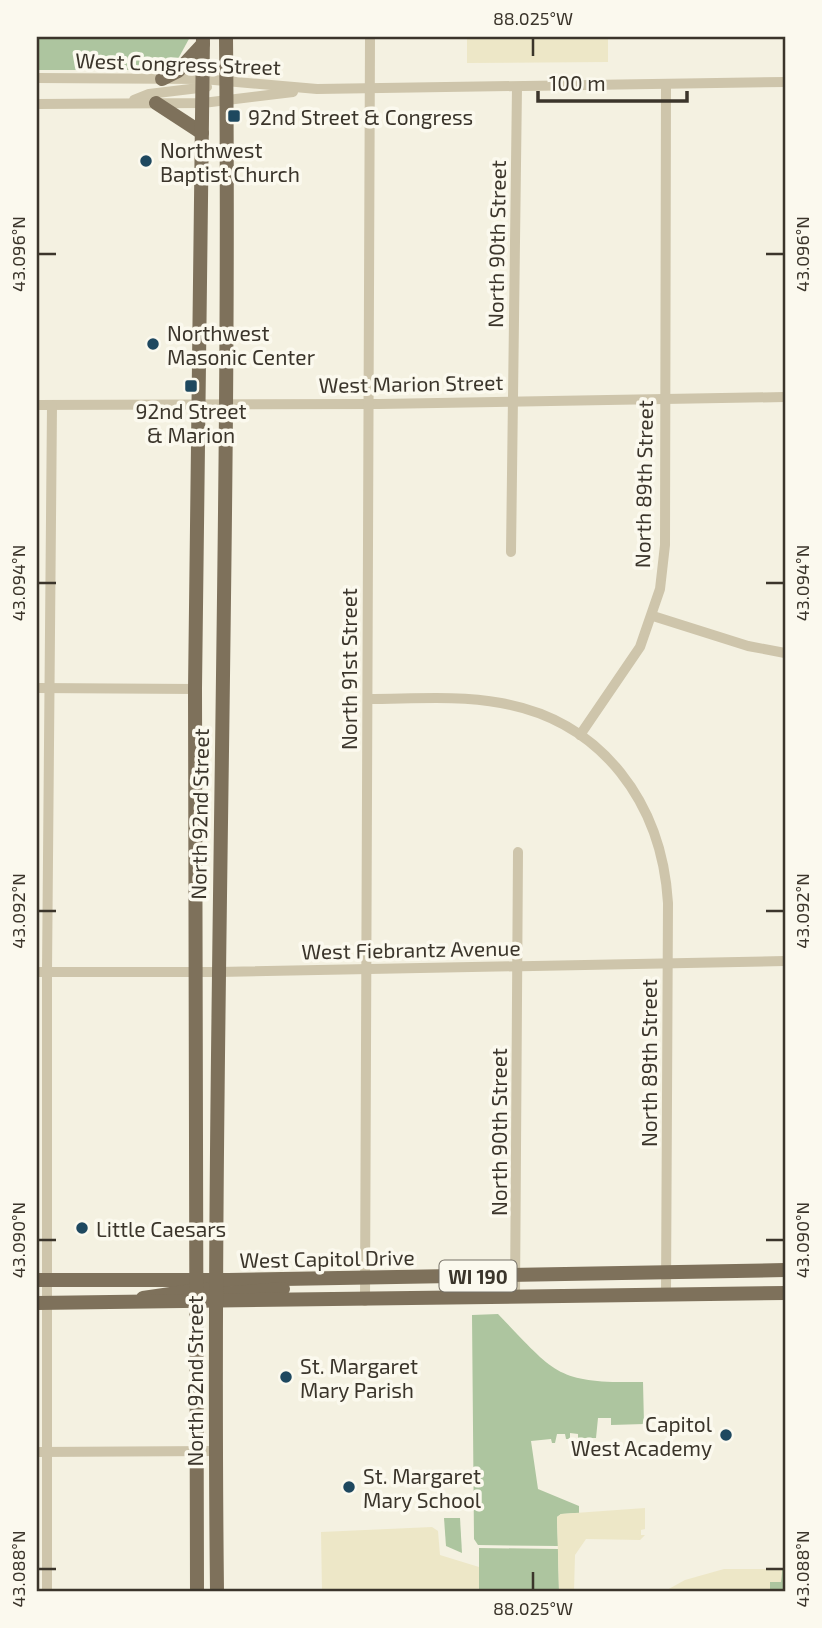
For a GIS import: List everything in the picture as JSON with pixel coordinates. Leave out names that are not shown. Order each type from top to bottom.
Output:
[{"type":"main road","name":"North 92nd Street","points":[[217,1591],[215,1292],[225,404],[226,37]]},
{"type":"main road","name":"North 92nd Street","points":[[197,1591],[195,689],[203,40]]},
{"type":"main road","points":[[162,79],[178,71],[203,40]]},
{"type":"main road","points":[[156,103],[202,133]]},
{"type":"main road","name":"West Capitol Drive","points":[[41,1280],[215,1292],[298,1288],[308,1279],[785,1270]]},
{"type":"main road","name":"West Capitol Drive","points":[[42,1303],[136,1303],[196,1292],[365,1301],[785,1293]]},
{"type":"street","name":"North 91st Street","points":[[365,1301],[370,37]]},
{"type":"street","name":"West Congress Street","points":[[37,78],[162,79],[203,90],[226,100],[317,89]]},
{"type":"street","name":"West Congress Street","points":[[37,104],[156,103],[226,82],[317,89],[785,82]]},
{"type":"street","name":"North 89th Street","points":[[666,85],[663,398],[665,545],[660,589],[653,616],[640,647],[580,735],[608,758],[628,781],[646,810],[658,841],[666,876],[666,1295]]},
{"type":"street","name":"North 90th Street","points":[[511,552],[517,87]]},
{"type":"street","points":[[125,102],[149,94],[203,90]]},
{"type":"street","name":"West Marion Street","points":[[37,405],[368,404],[785,397]]},
{"type":"street","points":[[47,1591],[42,1452],[42,972],[51,688],[52,405]]},
{"type":"street","points":[[653,616],[748,646],[785,653]]},
{"type":"street","points":[[37,688],[195,689]]},
{"type":"street","points":[[368,699],[468,699],[502,703],[540,715],[580,735]]},
{"type":"street","name":"North 90th Street","points":[[515,1298],[519,852]]},
{"type":"street","name":"West Fiebrantz Avenue","points":[[42,972],[219,972],[785,961]]},
{"type":"street","points":[[42,1452],[215,1451]]},
{"type":"green space","points":[[37,37],[190,37],[172,70],[37,70]]},
{"type":"green space","points":[[498,1314],[547,1363],[560,1371],[592,1380],[643,1382],[644,1424],[611,1425],[611,1418],[598,1418],[596,1438],[578,1438],[578,1434],[570,1433],[570,1439],[566,1439],[565,1434],[557,1434],[555,1443],[552,1443],[551,1439],[531,1441],[538,1489],[579,1506],[579,1513],[561,1514],[557,1517],[558,1546],[478,1545],[474,1539],[472,1315]]},
{"type":"green space","points":[[444,1518],[460,1518],[462,1553],[446,1546]]},
{"type":"green space","points":[[479,1548],[558,1549],[559,1591],[479,1591]]},
{"type":"green space","points":[[785,1567],[785,1591],[770,1591],[770,1582],[781,1581],[782,1569]]},
{"type":"shaded area","points":[[467,37],[608,37],[608,62],[467,63]]},
{"type":"shaded area","points":[[645,1508],[645,1529],[641,1530],[641,1535],[645,1535],[640,1540],[586,1539],[575,1555],[574,1591],[559,1591],[557,1517],[561,1514]]},
{"type":"shaded area","points":[[432,1527],[438,1531],[440,1555],[479,1567],[479,1591],[322,1591],[321,1532]]},
{"type":"shaded area","points":[[724,1569],[782,1569],[781,1582],[770,1582],[770,1591],[665,1591],[685,1580]]},
{"type":"place","name":"92nd Street & Congress","points":[[234,116]]},
{"type":"place","name":"Northwest Baptist Church","points":[[146,161]]},
{"type":"place","name":"Northwest Masonic Center","points":[[153,344]]},
{"type":"place","name":"92nd Street & Marion","points":[[191,386]]},
{"type":"place","name":"Little Caesars","points":[[82,1228]]},
{"type":"place","name":"St. Margaret Mary Parish","points":[[286,1377]]},
{"type":"place","name":"Capitol West Academy","points":[[726,1435]]},
{"type":"place","name":"St. Margaret Mary School","points":[[349,1487]]}]
